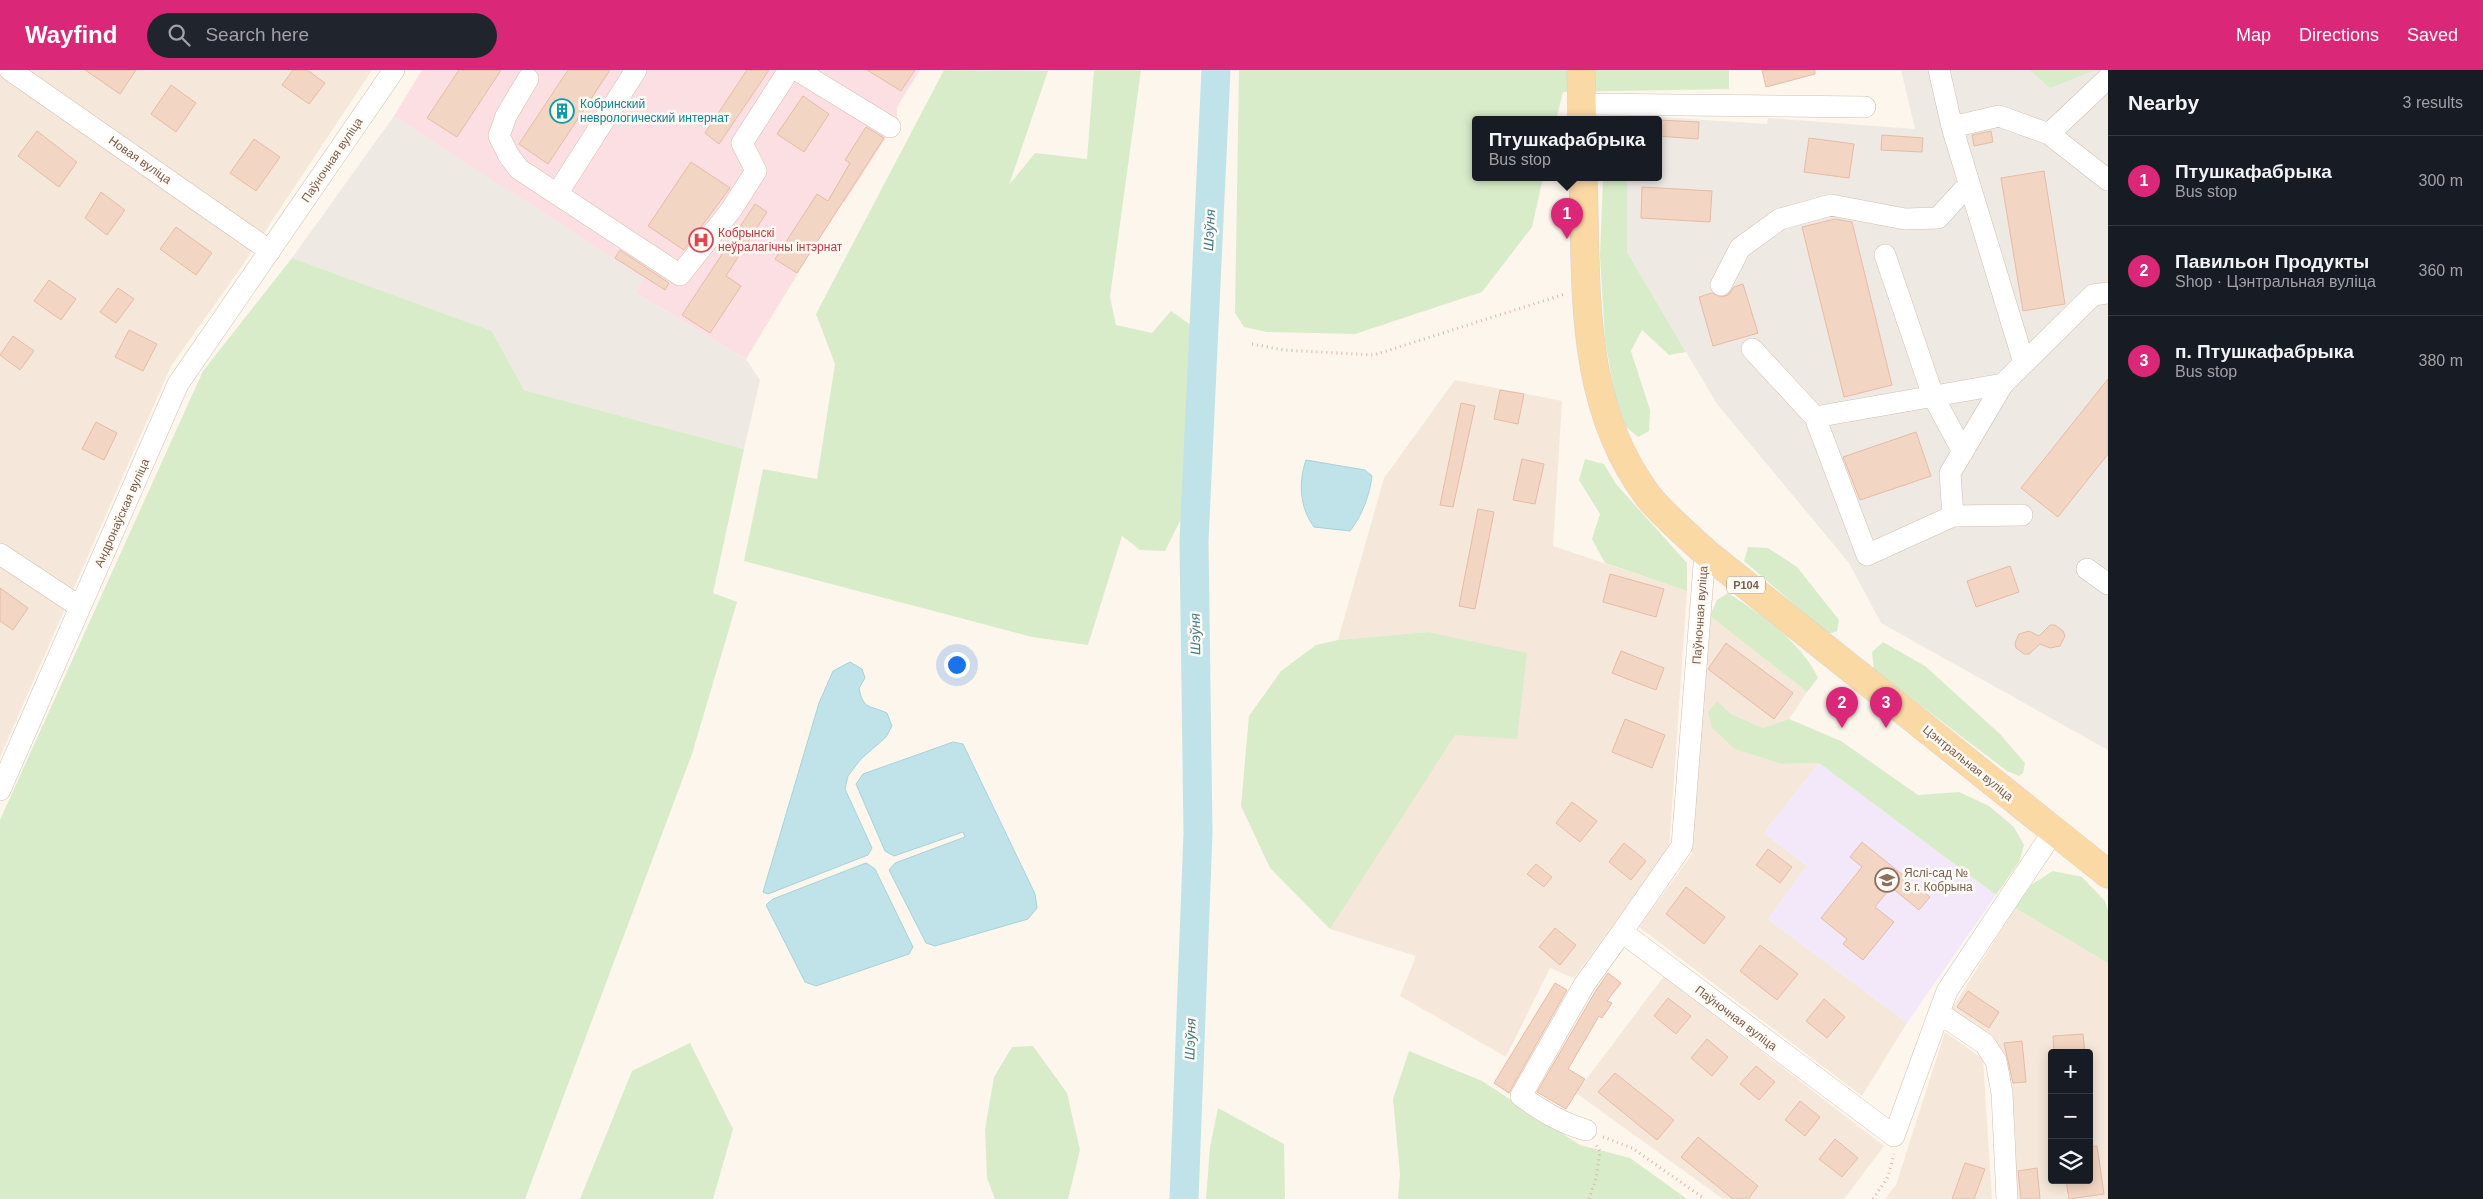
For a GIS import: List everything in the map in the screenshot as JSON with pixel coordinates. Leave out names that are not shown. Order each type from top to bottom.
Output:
[{"type":"main road","points":[[1581,70],[1582,112]]},
{"type":"main road","name":"Цэнтральная вуліца","points":[[1584,181],[1589,343],[1601,401],[1616,442],[1649,496],[1705,552],[2053,832],[2108,874]]},
{"type":"street","name":"Новая вуліца","points":[[10,70],[270,251]]},
{"type":"street","name":"Паўночная вуліца","points":[[270,251],[394,70]]},
{"type":"street","points":[[557,194],[636,70]]},
{"type":"street","points":[[528,79],[506,116],[500,136],[509,156],[519,169],[680,275],[731,210],[756,170],[742,143],[789,70]]},
{"type":"street","points":[[798,70],[890,127]]},
{"type":"street","points":[[1939,70],[1952,127],[2024,363]]},
{"type":"street","points":[[2049,134],[2108,78]]},
{"type":"street","points":[[1582,112],[1865,107]]},
{"type":"street","points":[[1952,127],[1999,116],[2049,134],[2108,180]]},
{"type":"street","points":[[1721,284],[1740,248],[1780,219],[1831,205],[1905,219],[1938,218],[1969,184]]},
{"type":"street","name":"Андронаўская вуліца","points":[[0,790],[178,384],[270,251]]},
{"type":"street","points":[[1885,254],[1933,396],[1963,452]]},
{"type":"street","points":[[1953,516],[1950,473],[2003,384],[2093,296],[2108,293]]},
{"type":"street","points":[[1752,348],[1815,417],[1867,555],[1953,516],[2022,515]]},
{"type":"street","points":[[1815,417],[2003,384]]},
{"type":"street","name":"Паўночная вуліца","points":[[1705,552],[1682,846],[1622,932],[1894,1136]]},
{"type":"street","points":[[0,554],[80,607]]},
{"type":"street","points":[[2087,569],[2108,584]]},
{"type":"street","points":[[1894,1136],[1947,991],[2053,832]]},
{"type":"street","points":[[1586,1130],[1569,1126],[1541,1110],[1522,1096],[1584,985],[1622,932]]},
{"type":"street","points":[[1939,1013],[1985,1044],[1996,1061],[2002,1093],[2007,1199]]},
{"type":"path","points":[[1252,344],[1284,350],[1374,355],[1538,304],[1587,286]]},
{"type":"path","points":[[1586,1130],[1600,1151],[1596,1179],[1589,1199]]},
{"type":"path","points":[[1586,1130],[1632,1148],[1705,1199]]},
{"type":"path","points":[[1873,1199],[1888,1177],[1894,1159],[1894,1136]]},
{"type":"shaded area","points":[[0,70],[372,70],[242,266],[171,366],[0,757]]},
{"type":"shaded area","name":"Кобрынскі неўралагічны інтэрнат","points":[[422,70],[920,70],[897,107],[897,121],[845,201],[838,207],[746,359],[636,293],[644,278],[394,116]]},
{"type":"shaded area","points":[[1901,70],[2108,70],[2108,750],[1881,623],[1849,563],[1717,404],[1627,252],[1627,181],[1662,181],[1662,117],[1767,124],[1768,118],[1915,129]]},
{"type":"shaded area","points":[[394,116],[645,278],[636,293],[746,359],[760,380],[744,449],[524,390],[492,331],[292,258]]},
{"type":"shaded area","points":[[1455,380],[1562,401],[1553,546],[1687,591],[1669,849],[1574,978],[1550,968],[1506,1057],[1400,996],[1416,956],[1330,929],[1453,735],[1427,632],[1338,640],[1384,478]]},
{"type":"shaded area","points":[[1710,616],[1807,692],[1789,719],[1763,728],[1731,714],[1717,701],[1782,764],[1819,763],[1764,833],[1807,866],[1768,919],[1907,1023],[1862,1096],[1639,927],[1692,854]]},
{"type":"shaded area","name":"Яслі-сад № 3 г. Кобрына","points":[[1819,763],[1996,895],[1907,1023],[1768,919],[1807,866],[1764,833]]},
{"type":"shaded area","points":[[2015,908],[2108,963],[2108,1199],[2016,1199],[2001,1051],[1950,1012]]},
{"type":"shaded area","points":[[1664,976],[1884,1146],[1844,1199],[1723,1199],[1576,1093]]},
{"type":"shaded area","points":[[1945,1032],[1983,1059],[1992,1199],[1885,1199],[1896,1185]]},
{"type":"green space","points":[[944,70],[1048,71],[1009,185],[1035,153],[1087,159],[1094,70],[1141,70],[1110,297],[1116,325],[1152,333],[1171,311],[1195,328],[1182,517],[1165,551],[1140,550],[1122,536],[1088,645],[1032,637],[744,561],[763,469],[817,479],[835,364],[816,314]]},
{"type":"green space","points":[[1239,70],[1729,70],[1729,89],[1563,92],[1557,116],[1472,116],[1472,181],[1542,181],[1532,227],[1482,292],[1355,334],[1267,332],[1244,327],[1235,313]]},
{"type":"green space","points":[[2030,70],[2095,70],[2050,88]]},
{"type":"green space","points":[[1603,181],[1627,181],[1627,252],[1686,352],[1669,355],[1642,330],[1631,351],[1650,410],[1649,431],[1638,437],[1626,427],[1615,396],[1605,340],[1600,255]]},
{"type":"green space","points":[[292,258],[492,331],[524,390],[744,449],[713,593],[737,602],[692,754],[525,1199],[0,1199],[0,820],[203,371]]},
{"type":"green space","points":[[1585,459],[1604,464],[1616,484],[1687,563],[1687,591],[1605,563],[1592,539],[1600,514],[1579,480]]},
{"type":"green space","points":[[1748,547],[1768,548],[1797,567],[1839,620],[1837,631],[1828,634],[1744,561]]},
{"type":"green space","points":[[1728,593],[1766,619],[1802,653],[1818,678],[1807,692],[1710,616],[1717,600]]},
{"type":"green space","points":[[1427,632],[1527,653],[1517,739],[1455,735],[1330,929],[1270,868],[1241,806],[1249,716],[1281,671],[1316,645],[1338,640]]},
{"type":"green space","points":[[1883,642],[1925,666],[1999,733],[2025,763],[2023,773],[2019,776],[2007,771],[1874,670],[1872,652]]},
{"type":"green space","points":[[1717,701],[1731,714],[1763,728],[1789,719],[1841,741],[1918,795],[1959,792],[1989,806],[2014,827],[2024,845],[2019,862],[1996,895],[1819,763],[1782,764],[1735,749],[1712,728],[1708,712]]},
{"type":"green space","points":[[2053,871],[2082,877],[2105,901],[2108,911],[2108,963],[2015,908],[2031,885]]},
{"type":"green space","points":[[690,1043],[733,1129],[713,1199],[580,1199],[632,1071]]},
{"type":"green space","points":[[1033,1046],[1067,1093],[1080,1150],[1068,1199],[995,1199],[987,1178],[985,1129],[994,1077],[1012,1047]]},
{"type":"green space","points":[[1409,1051],[1482,1081],[1580,1145],[1630,1158],[1687,1199],[1398,1199],[1400,1174],[1393,1099]]},
{"type":"green space","points":[[1218,1108],[1284,1144],[1285,1199],[1206,1199],[1210,1147]]},
{"type":"water","points":[[1306,460],[1365,470],[1372,476],[1365,505],[1350,531],[1314,527],[1309,520],[1303,504],[1301,486]]},
{"type":"water","points":[[850,662],[862,669],[865,678],[859,688],[863,700],[868,706],[887,713],[892,726],[886,737],[861,759],[848,776],[845,789],[872,848],[868,855],[768,894],[763,892],[819,703],[833,671]]},
{"type":"water","points":[[953,742],[963,744],[1035,894],[1037,908],[1028,919],[935,946],[926,943],[889,870],[895,863],[965,837],[963,832],[894,856],[885,851],[856,784],[863,774]]},
{"type":"water","points":[[866,863],[875,869],[913,947],[909,954],[816,986],[805,982],[766,905],[773,899]]},
{"type":"building","points":[[85,70],[136,70],[120,94]]},
{"type":"building","points":[[293,70],[307,70],[325,83],[309,104],[282,85]]},
{"type":"building","points":[[459,70],[501,70],[457,137],[427,118]]},
{"type":"building","name":"Кобринский неврологический интернат","points":[[568,70],[610,70],[548,164],[519,144]]},
{"type":"building","points":[[747,70],[769,70],[719,144],[705,133]]},
{"type":"building","points":[[867,70],[915,70],[901,91]]},
{"type":"building","points":[[1762,70],[1815,70],[1815,74],[1766,87]]},
{"type":"building","points":[[171,85],[196,103],[176,132],[151,114]]},
{"type":"building","points":[[803,96],[829,114],[804,152],[777,134]]},
{"type":"building","points":[[1662,120],[1699,122],[1698,139],[1662,136]]},
{"type":"building","points":[[866,127],[884,138],[797,273],[775,259],[817,194],[828,201],[850,163],[845,160]]},
{"type":"building","points":[[37,131],[77,162],[59,187],[18,156]]},
{"type":"building","points":[[1991,131],[1993,142],[1974,146],[1972,135]]},
{"type":"building","points":[[1882,135],[1923,138],[1922,152],[1881,150]]},
{"type":"building","points":[[1809,138],[1854,144],[1849,178],[1804,172]]},
{"type":"building","points":[[254,139],[280,157],[256,191],[230,173]]},
{"type":"building","points":[[691,162],[730,188],[684,250],[648,226]]},
{"type":"building","points":[[2044,171],[2065,304],[2023,311],[2001,178]]},
{"type":"building","points":[[1642,187],[1712,191],[1710,222],[1641,218]]},
{"type":"building","points":[[101,192],[125,210],[107,235],[85,218]]},
{"type":"building","points":[[755,204],[767,212],[726,276],[741,286],[710,333],[682,315]]},
{"type":"building","points":[[1835,219],[1852,222],[1892,385],[1844,397],[1802,227]]},
{"type":"building","points":[[176,227],[212,253],[196,275],[160,249]]},
{"type":"building","points":[[620,250],[669,283],[665,290],[615,258]]},
{"type":"building","points":[[49,280],[76,299],[61,320],[34,301]]},
{"type":"building","points":[[1743,284],[1758,333],[1713,346],[1699,297],[1712,293],[1722,297],[1728,295],[1734,287]]},
{"type":"building","points":[[118,288],[134,299],[116,323],[100,312]]},
{"type":"building","points":[[129,330],[157,344],[143,371],[115,357]]},
{"type":"building","points":[[13,336],[34,351],[20,370],[0,355]]},
{"type":"building","points":[[2108,379],[2108,454],[2058,517],[2021,488]]},
{"type":"building","points":[[1500,390],[1524,394],[1518,424],[1494,419]]},
{"type":"building","points":[[1461,403],[1475,406],[1453,507],[1440,505]]},
{"type":"building","points":[[96,422],[117,433],[104,460],[82,449]]},
{"type":"building","points":[[1916,432],[1931,476],[1860,500],[1843,457]]},
{"type":"building","points":[[1522,459],[1544,464],[1535,504],[1513,500]]},
{"type":"building","points":[[1478,509],[1494,512],[1475,609],[1459,606]]},
{"type":"building","points":[[2010,566],[2019,592],[1976,607],[1967,581]]},
{"type":"building","points":[[1610,574],[1664,589],[1656,617],[1603,602]]},
{"type":"building","points":[[0,588],[28,608],[13,630],[0,621]]},
{"type":"building","points":[[2050,625],[2055,625],[2063,631],[2065,636],[2060,646],[2050,648],[2040,644],[2029,654],[2024,654],[2016,648],[2015,643],[2019,634],[2029,631],[2039,636]]},
{"type":"building","points":[[1726,643],[1793,693],[1774,719],[1708,669]]},
{"type":"building","points":[[1621,651],[1664,668],[1656,690],[1612,673]]},
{"type":"building","points":[[1625,719],[1665,735],[1652,768],[1612,752]]},
{"type":"building","points":[[1572,802],[1597,821],[1580,842],[1556,823]]},
{"type":"building","points":[[1862,842],[1930,897],[1919,910],[1891,887],[1875,907],[1894,922],[1863,960],[1843,944],[1847,939],[1821,918],[1862,867],[1850,857]]},
{"type":"building","points":[[1624,843],[1646,861],[1631,880],[1609,862]]},
{"type":"building","points":[[1768,849],[1792,867],[1780,883],[1756,865]]},
{"type":"building","points":[[1536,864],[1552,877],[1544,887],[1527,874]]},
{"type":"building","points":[[1686,887],[1725,917],[1704,944],[1666,914]]},
{"type":"building","points":[[1555,928],[1576,945],[1560,965],[1539,947]]},
{"type":"building","points":[[1760,945],[1798,974],[1777,1000],[1740,971]]},
{"type":"building","points":[[1608,973],[1621,983],[1607,1001],[1612,1003],[1602,1018],[1599,1016],[1568,1069],[1585,1079],[1566,1109],[1537,1092]]},
{"type":"building","points":[[1555,983],[1567,990],[1509,1093],[1494,1083]]},
{"type":"building","points":[[1968,991],[1999,1012],[1989,1028],[1957,1007]]},
{"type":"building","points":[[1668,998],[1691,1016],[1676,1034],[1654,1016]]},
{"type":"building","points":[[1824,999],[1845,1017],[1827,1038],[1806,1021]]},
{"type":"building","points":[[2083,1034],[2085,1049],[2054,1049],[2053,1036]]},
{"type":"building","points":[[1707,1039],[1728,1057],[1712,1076],[1691,1058]]},
{"type":"building","points":[[2022,1041],[2026,1082],[2013,1083],[2004,1043]]},
{"type":"building","points":[[1756,1066],[1775,1082],[1759,1100],[1740,1084]]},
{"type":"building","points":[[1615,1073],[1674,1120],[1657,1140],[1598,1092]]},
{"type":"building","points":[[1800,1101],[1820,1117],[1805,1136],[1785,1120]]},
{"type":"building","points":[[1698,1137],[1758,1186],[1748,1199],[1733,1199],[1681,1157]]},
{"type":"building","points":[[1835,1139],[1858,1158],[1842,1177],[1819,1159]]},
{"type":"building","points":[[2093,1146],[2097,1146],[2104,1194],[2069,1199],[2067,1184],[2093,1184]]},
{"type":"building","points":[[1965,1163],[1985,1169],[1974,1199],[1952,1199]]},
{"type":"building","points":[[2037,1168],[2040,1199],[2021,1199],[2018,1171]]},
{"type":"waterway","name":"Шэўня","points":[[1184,1199],[1198,833],[1194,541],[1216,70]]},
{"type":"place","name":"Кобринский неврологический интернат","points":[[562,111]]},
{"type":"place","name":"Птушкафабрыка","points":[[1567,239]]},
{"type":"place","name":"Кобрынскі неўралагічны інтэрнат","points":[[701,240]]},
{"type":"place","name":"Павильон Продукты","points":[[1842,728]]},
{"type":"place","name":"п. Птушкафабрыка","points":[[1886,728]]},
{"type":"place","name":"Яслі-сад № 3 г. Кобрына","points":[[1887,880]]}]
